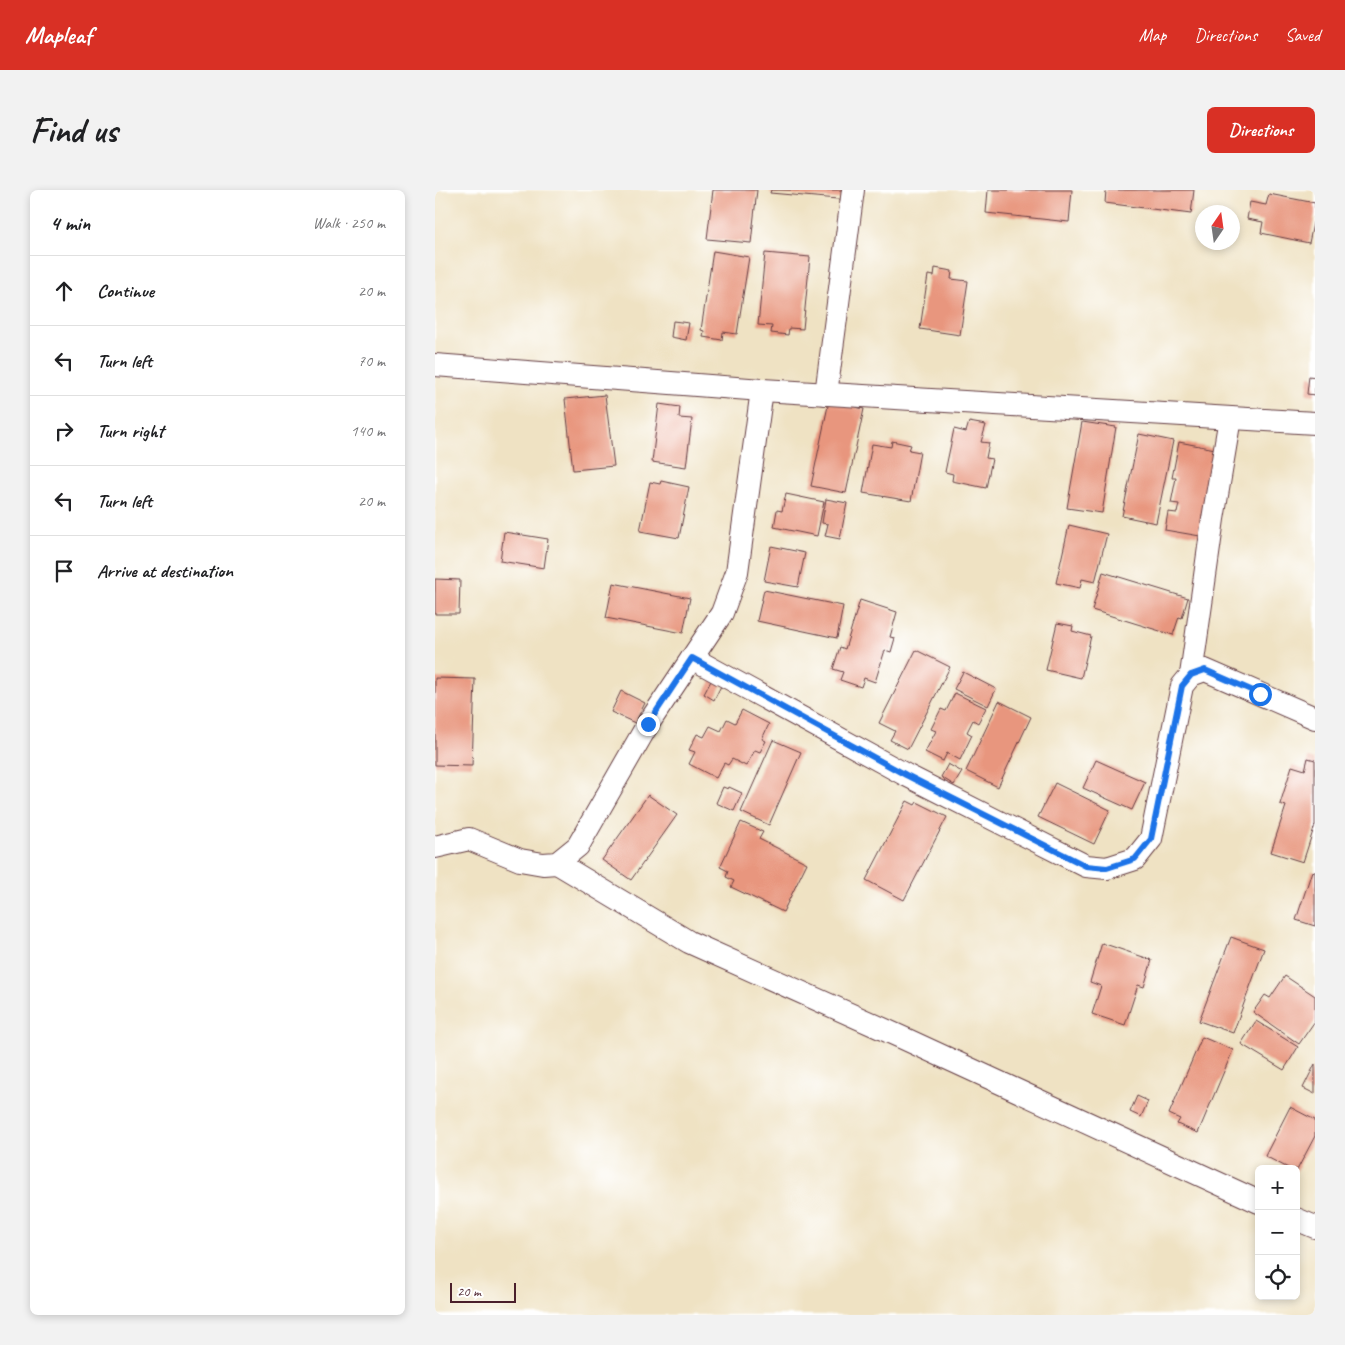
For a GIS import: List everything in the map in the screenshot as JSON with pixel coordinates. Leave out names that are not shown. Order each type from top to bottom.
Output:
[{"type":"street","points":[[825,394],[853,190]]},
{"type":"street","points":[[435,365],[762,390],[1315,423]]},
{"type":"street","points":[[435,829],[469,839],[520,860],[543,864],[557,863],[578,846],[648,724],[722,613],[737,572],[762,390]]},
{"type":"street","points":[[1191,675],[1213,519],[1230,418]]},
{"type":"street","points":[[692,658],[906,775],[1086,866],[1107,868],[1135,859],[1151,839],[1182,686],[1191,675],[1205,670],[1315,718]]},
{"type":"street","points":[[435,847],[469,839]]},
{"type":"street","points":[[557,863],[689,942],[1255,1200]]},
{"type":"street","points":[[1300,1220],[1315,1227]]},
{"type":"building","points":[[713,190],[757,190],[751,243],[707,239]]},
{"type":"building","points":[[771,190],[849,190],[849,200],[770,193]]},
{"type":"building","points":[[988,190],[1072,190],[1069,222],[986,213]]},
{"type":"building","points":[[1106,190],[1194,190],[1191,214],[1105,203]]},
{"type":"building","points":[[1269,194],[1315,203],[1315,214],[1309,243],[1261,233],[1263,222],[1247,219],[1250,202],[1266,205]]},
{"type":"building","points":[[713,251],[749,257],[737,334],[723,332],[722,340],[703,337],[704,331],[701,330]]},
{"type":"building","points":[[765,253],[810,257],[803,329],[789,328],[788,335],[771,333],[772,326],[758,325]]},
{"type":"building","points":[[935,268],[952,271],[951,279],[968,281],[960,335],[920,329],[928,275],[934,276]]},
{"type":"building","points":[[673,321],[689,323],[686,340],[671,337]]},
{"type":"building","points":[[1309,376],[1315,377],[1315,395],[1307,394]]},
{"type":"building","points":[[605,395],[614,466],[573,470],[565,399]]},
{"type":"building","points":[[829,401],[864,409],[846,493],[811,486]]},
{"type":"building","points":[[659,404],[680,407],[679,418],[692,419],[686,467],[652,462]]},
{"type":"building","points":[[969,422],[986,425],[981,442],[989,443],[986,458],[992,459],[986,488],[952,481],[953,474],[945,472],[954,429],[966,432]]},
{"type":"building","points":[[1082,422],[1116,427],[1102,513],[1067,508]]},
{"type":"building","points":[[1139,434],[1173,441],[1156,523],[1122,516]]},
{"type":"building","points":[[892,441],[911,445],[909,450],[920,452],[911,501],[863,493],[872,444],[891,447]]},
{"type":"building","points":[[1179,442],[1215,449],[1200,536],[1165,530],[1168,512],[1177,513],[1179,504],[1171,503],[1176,478],[1172,478]]},
{"type":"building","points":[[661,481],[689,487],[679,538],[640,531],[650,482],[660,484]]},
{"type":"building","points":[[786,494],[824,502],[817,536],[774,527],[777,510],[782,511]]},
{"type":"building","points":[[826,499],[847,503],[840,539],[825,536],[828,524],[822,523]]},
{"type":"building","points":[[1069,525],[1107,534],[1095,582],[1082,579],[1080,588],[1056,583]]},
{"type":"building","points":[[504,532],[548,539],[544,568],[500,561]]},
{"type":"building","points":[[771,546],[805,553],[798,587],[764,581]]},
{"type":"building","points":[[1103,572],[1188,598],[1182,618],[1179,617],[1173,635],[1092,610]]},
{"type":"building","points":[[435,579],[460,580],[459,614],[435,614]]},
{"type":"building","points":[[613,583],[690,598],[683,633],[606,618]]},
{"type":"building","points":[[764,590],[843,606],[837,638],[757,621]]},
{"type":"building","points":[[860,600],[897,612],[890,637],[895,638],[891,652],[885,650],[875,682],[864,678],[861,687],[840,680],[843,672],[833,669],[840,647],[845,649]]},
{"type":"building","points":[[1057,623],[1073,626],[1072,631],[1091,636],[1081,678],[1046,670]]},
{"type":"building","points":[[916,650],[950,667],[908,749],[890,740],[895,731],[879,723]]},
{"type":"building","points":[[963,672],[996,689],[988,706],[954,689]]},
{"type":"building","points":[[435,678],[475,679],[472,766],[435,765]]},
{"type":"building","points":[[712,679],[722,684],[714,700],[704,694]]},
{"type":"building","points":[[621,691],[645,703],[635,723],[611,712]]},
{"type":"building","points":[[955,693],[986,708],[978,723],[973,720],[967,732],[972,735],[960,760],[947,753],[943,761],[925,752],[936,731],[931,729],[941,709],[946,711]]},
{"type":"building","points":[[999,701],[1031,717],[998,787],[966,771]]},
{"type":"building","points":[[742,710],[769,724],[762,739],[766,741],[760,752],[755,750],[746,766],[732,759],[728,765],[724,763],[716,778],[689,764],[695,752],[689,750],[697,734],[704,737],[710,726],[721,731],[727,719],[735,723]]},
{"type":"building","points":[[773,740],[801,752],[769,825],[741,812]]},
{"type":"building","points":[[1308,758],[1315,760],[1315,825],[1303,862],[1271,852],[1286,806],[1280,804],[1292,766],[1305,770]]},
{"type":"building","points":[[1096,760],[1145,782],[1132,810],[1083,788]]},
{"type":"building","points":[[948,764],[962,772],[954,785],[941,777]]},
{"type":"building","points":[[1055,783],[1110,810],[1094,844],[1038,817]]},
{"type":"building","points":[[723,787],[728,789],[729,787],[742,793],[734,811],[716,803]]},
{"type":"building","points":[[648,795],[677,815],[631,880],[602,860]]},
{"type":"building","points":[[907,801],[915,805],[917,802],[947,817],[904,900],[866,880]]},
{"type":"building","points":[[741,822],[763,832],[759,839],[807,863],[783,912],[731,887],[734,881],[726,877],[728,871],[720,867]]},
{"type":"building","points":[[1312,871],[1315,872],[1315,926],[1296,920]]},
{"type":"building","points":[[1231,937],[1264,949],[1233,1033],[1199,1021]]},
{"type":"building","points":[[1102,943],[1152,960],[1144,987],[1138,985],[1125,1025],[1092,1014],[1101,986],[1090,982]]},
{"type":"building","points":[[1285,976],[1315,996],[1315,1021],[1299,1044],[1253,1012],[1265,995],[1270,998]]},
{"type":"building","points":[[1256,1021],[1298,1047],[1284,1070],[1241,1044]]},
{"type":"building","points":[[1202,1037],[1233,1050],[1198,1133],[1177,1124],[1180,1119],[1169,1114]]},
{"type":"building","points":[[1315,1064],[1315,1094],[1303,1088]]},
{"type":"building","points":[[1137,1096],[1148,1101],[1141,1117],[1130,1112]]},
{"type":"building","points":[[1290,1107],[1315,1120],[1315,1136],[1300,1165],[1282,1165],[1265,1156]]},
{"type":"route","points":[[648,724],[692,658],[906,775],[1086,866],[1107,868],[1135,859],[1151,839],[1182,686],[1191,675],[1205,670],[1260,694]]}]
